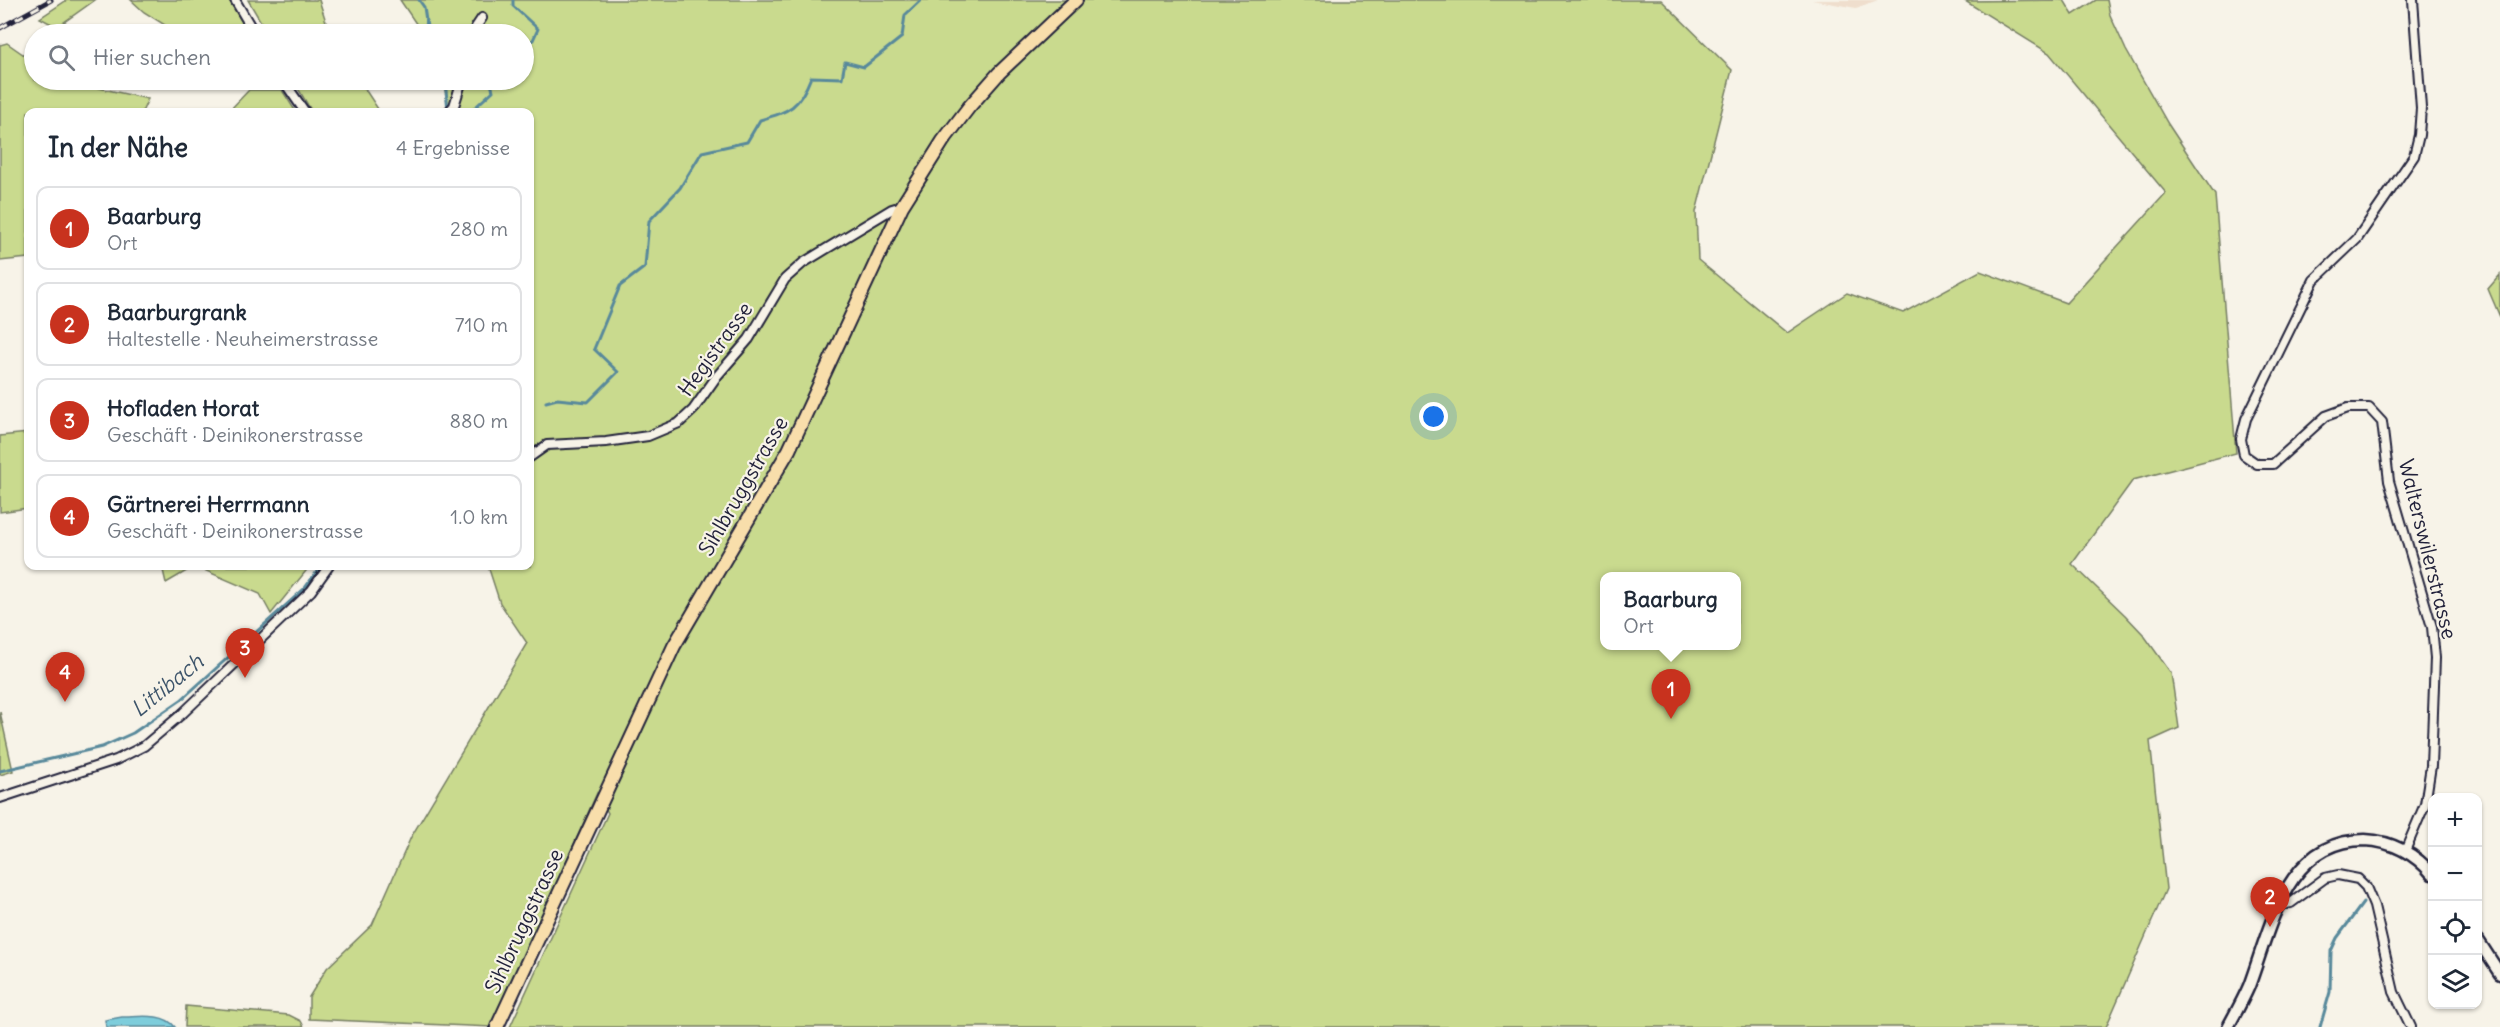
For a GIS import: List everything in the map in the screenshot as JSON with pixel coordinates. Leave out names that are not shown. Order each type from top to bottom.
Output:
[{"type":"main road","name":"Sihlbruggstrasse","points":[[496,1027],[674,646],[789,450],[902,206],[943,141],[969,107],[999,73],[1076,0]]},
{"type":"street","points":[[235,0],[249,24]]},
{"type":"street","name":"Walterswilerstrasse","points":[[2405,851],[2425,804],[2431,766],[2435,658],[2432,627],[2389,481],[2382,422],[2369,408],[2348,408],[2326,416],[2273,464],[2257,464],[2244,455],[2241,439],[2246,419],[2314,280],[2357,239],[2414,156],[2419,135],[2421,108],[2413,0]]},
{"type":"street","points":[[478,24],[482,18]]},
{"type":"street","points":[[290,90],[302,108]]},
{"type":"street","points":[[451,108],[458,90]]},
{"type":"street","name":"Hegistrasse","points":[[534,454],[547,445],[606,442],[637,437],[679,423],[693,410],[717,376],[749,339],[785,279],[813,257],[892,209],[902,206]]},
{"type":"street","points":[[0,798],[116,760],[144,746],[183,713],[311,591],[325,570]]},
{"type":"street","points":[[2228,1027],[2248,989],[2278,906],[2297,872],[2309,859],[2325,849],[2351,841],[2368,840],[2382,842],[2405,851],[2428,870]]},
{"type":"street","points":[[2278,906],[2291,903],[2325,878],[2338,875],[2358,879],[2366,886],[2374,906],[2394,992],[2402,1004],[2411,1027]]},
{"type":"street","points":[[2482,946],[2500,974]]},
{"type":"shaded area","points":[[1812,0],[1878,0],[1856,8]]},
{"type":"green space","points":[[67,0],[95,0],[61,24],[51,24],[40,18]]},
{"type":"green space","points":[[131,0],[229,0],[243,24],[163,24],[144,12]]},
{"type":"green space","points":[[248,0],[319,0],[327,24],[262,24]]},
{"type":"green space","points":[[400,0],[1661,0],[1732,70],[1696,212],[1698,260],[1787,333],[1847,293],[1903,313],[1980,271],[2066,303],[2166,193],[2049,53],[1965,1],[2064,0],[2073,15],[2096,0],[2107,0],[2110,15],[2126,50],[2168,124],[2215,195],[2236,453],[2133,480],[2072,564],[2143,634],[2171,673],[2179,728],[2150,741],[2166,889],[2106,1027],[510,1027],[608,813],[597,793],[492,1027],[309,1019],[309,997],[327,968],[372,925],[411,837],[527,643],[500,603],[489,570],[534,570],[534,108],[448,108],[445,90],[534,90],[534,24],[416,24]]},
{"type":"green space","points":[[7,43],[24,55],[24,90],[108,90],[148,99],[144,108],[24,108],[24,258],[0,261],[0,45]]},
{"type":"green space","points":[[249,90],[282,90],[293,108],[232,108]]},
{"type":"green space","points":[[299,90],[366,90],[377,108],[310,108]]},
{"type":"green space","points":[[2500,275],[2500,317],[2488,289]]},
{"type":"green space","points":[[24,433],[24,509],[0,512],[0,436]]},
{"type":"green space","points":[[163,570],[188,570],[166,583]]},
{"type":"green space","points":[[204,570],[307,570],[271,614],[260,594]]},
{"type":"green space","points":[[0,712],[13,771],[0,775]]},
{"type":"green space","points":[[186,1006],[289,1015],[301,1021],[304,1027],[185,1027]]},
{"type":"water","points":[[122,1017],[158,1017],[175,1027],[106,1027],[105,1020]]},
{"type":"waterway","name":"Littibach","points":[[419,0],[424,7],[427,24]]},
{"type":"waterway","points":[[513,0],[513,6],[533,24]]},
{"type":"waterway","points":[[546,402],[557,399],[588,402],[618,372],[594,349],[620,286],[645,267],[649,221],[680,188],[702,152],[747,142],[760,120],[786,111],[798,102],[811,77],[842,78],[845,62],[864,67],[902,37],[905,15],[921,0]]},
{"type":"waterway","points":[[534,25],[538,29],[534,38]]},
{"type":"waterway","name":"Littibach","points":[[446,90],[448,108]]},
{"type":"waterway","points":[[474,108],[493,90]]},
{"type":"waterway","name":"Littibach","points":[[0,771],[102,747],[133,733],[181,700],[305,588],[318,570]]},
{"type":"waterway","points":[[2320,1027],[2330,992],[2331,951],[2337,938],[2363,903]]},
{"type":"railway","points":[[0,28],[51,0]]},
{"type":"place","name":"Hofladen Horat","points":[[245,678]]},
{"type":"place","name":"Gärtnerei Herrmann","points":[[65,702]]},
{"type":"place","name":"Baarburg","points":[[1671,719]]},
{"type":"place","name":"Baarburgrank","points":[[2270,927]]}]
